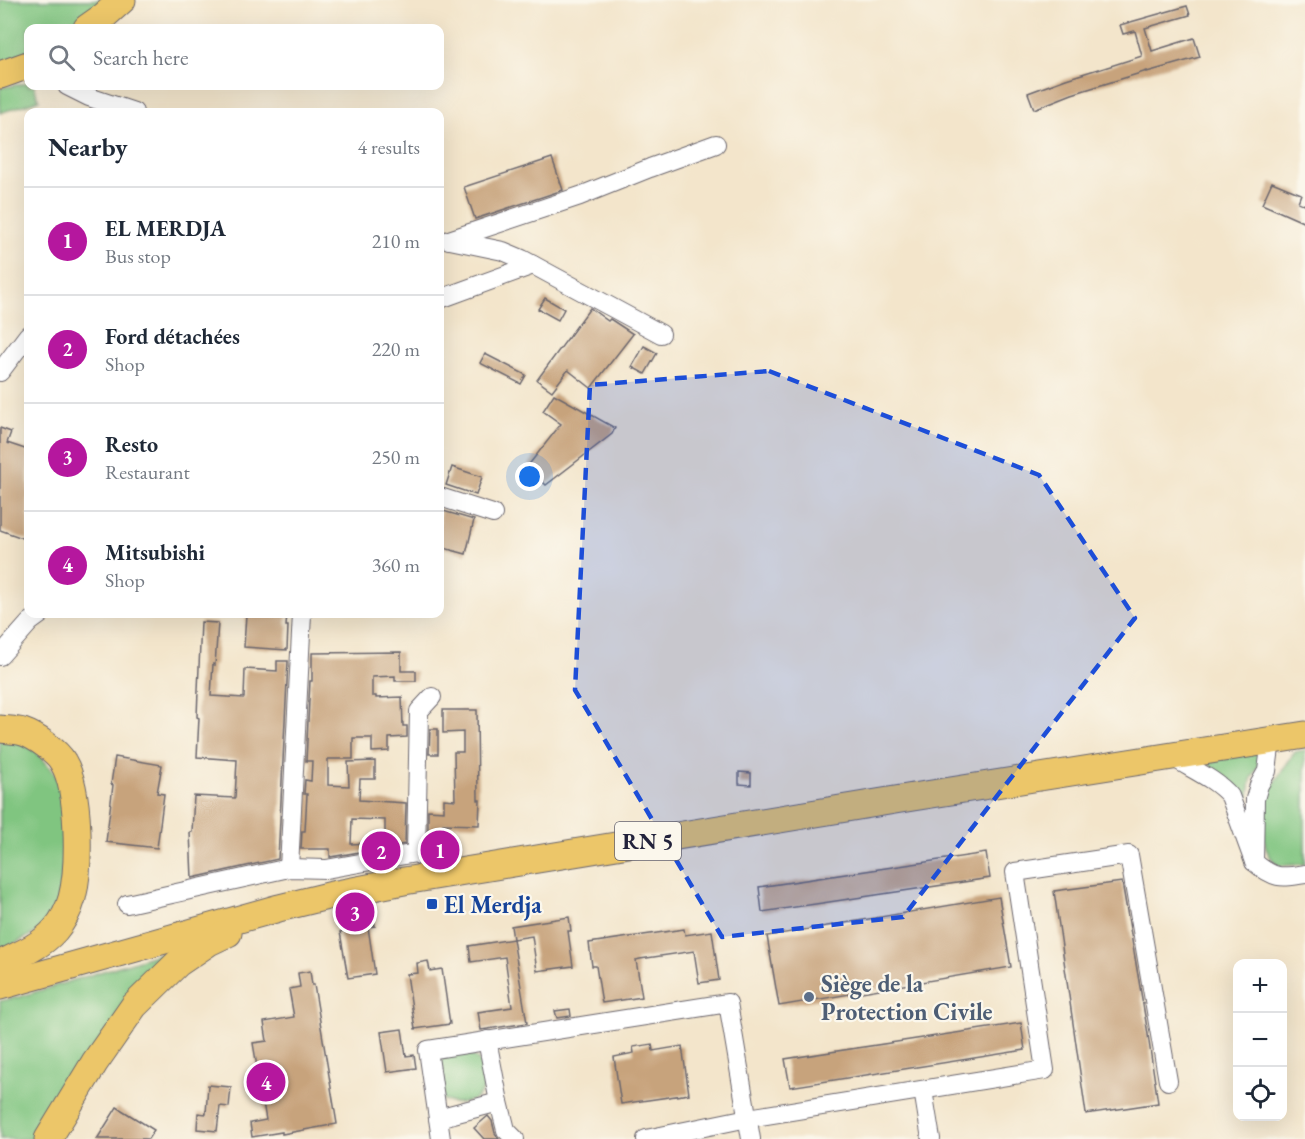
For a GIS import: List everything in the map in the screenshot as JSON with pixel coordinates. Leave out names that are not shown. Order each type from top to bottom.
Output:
[{"type":"highway","points":[[93,24],[122,0]]},
{"type":"highway","points":[[0,75],[24,66]]},
{"type":"highway","name":"RN 5","points":[[0,986],[279,908],[352,891],[470,869],[1171,756],[1270,733],[1305,721]]},
{"type":"highway","points":[[0,729],[24,732],[51,749],[63,762],[70,781],[77,826],[75,876],[72,898],[66,913],[56,929],[45,940],[0,965]]},
{"type":"highway","name":"RN 5","points":[[0,965],[287,888],[423,857],[1171,740],[1270,733],[1305,735]]},
{"type":"highway","points":[[48,1139],[95,1062],[134,1006],[155,984],[178,963],[209,942],[279,908]]},
{"type":"street","points":[[74,90],[107,108]]},
{"type":"street","points":[[444,238],[580,196],[716,144]]},
{"type":"street","points":[[444,238],[503,251],[661,334]]},
{"type":"street","points":[[444,298],[533,265]]},
{"type":"street","points":[[0,372],[24,340]]},
{"type":"street","points":[[444,498],[493,514]]},
{"type":"street","points":[[0,656],[36,618]]},
{"type":"street","points":[[289,868],[302,618]]},
{"type":"street","points":[[127,904],[289,868],[326,869],[423,857],[419,711],[432,697]]},
{"type":"street","points":[[1254,862],[1256,799],[1259,784],[1267,771],[1270,733]]},
{"type":"street","points":[[1171,756],[1224,788],[1230,796],[1254,862],[1266,872],[1277,877],[1305,874]]},
{"type":"street","points":[[646,1139],[748,1118],[1045,1070],[1015,872],[1129,855],[1168,1080]]},
{"type":"street","points":[[441,1139],[428,1050],[728,1003],[751,1139]]},
{"type":"street","points":[[487,1040],[506,1130],[515,1139]]},
{"type":"street","points":[[923,1090],[931,1139]]},
{"type":"street","points":[[438,1118],[499,1102]]},
{"type":"highlighted area","points":[[769,371],[1039,475],[1135,618],[903,917],[722,937],[575,690],[590,385]]},
{"type":"green space","points":[[0,0],[106,0],[78,24],[24,24],[24,54],[0,64]]},
{"type":"green space","points":[[24,84],[24,90],[35,90],[39,100],[0,113],[0,88]]},
{"type":"green space","points":[[0,738],[12,738],[36,751],[56,775],[63,803],[63,860],[61,893],[56,910],[41,930],[0,951]]},
{"type":"green space","points":[[1305,750],[1305,864],[1279,866],[1270,857],[1266,847],[1261,824],[1262,811],[1274,784],[1295,752]]},
{"type":"green space","points":[[1259,752],[1262,759],[1251,780],[1249,796],[1240,799],[1232,784],[1211,768],[1208,761]]},
{"type":"green space","points":[[178,948],[40,1139],[0,1139],[0,1001]]},
{"type":"green space","points":[[462,1051],[479,1061],[485,1072],[485,1085],[474,1100],[452,1103],[443,1100],[437,1062],[448,1053]]},
{"type":"building","points":[[1187,6],[1190,15],[1145,28],[1152,51],[1194,38],[1200,57],[1072,94],[1034,109],[1028,93],[1142,56],[1135,31],[1123,34],[1120,25]]},
{"type":"building","points":[[552,158],[563,190],[475,219],[464,187]]},
{"type":"building","points":[[1272,182],[1301,194],[1298,202],[1305,205],[1305,223],[1262,204]]},
{"type":"building","points":[[545,298],[564,309],[558,320],[538,309]]},
{"type":"building","points":[[590,308],[608,321],[610,319],[633,334],[591,388],[568,370],[552,391],[537,380]]},
{"type":"building","points":[[644,346],[657,353],[645,374],[632,367]]},
{"type":"building","points":[[485,354],[526,375],[521,384],[480,363]]},
{"type":"building","points":[[554,394],[615,428],[612,434],[546,485],[527,467],[561,424],[543,411]]},
{"type":"building","points":[[0,428],[11,432],[7,443],[24,449],[24,539],[0,530]]},
{"type":"building","points":[[452,467],[482,477],[476,495],[446,485]]},
{"type":"building","points":[[444,511],[474,520],[466,554],[444,548]]},
{"type":"building","points":[[246,618],[287,618],[287,650],[244,647]]},
{"type":"building","points":[[201,622],[218,623],[211,696],[244,698],[245,669],[277,671],[277,661],[288,661],[278,859],[192,878],[190,832],[192,832],[194,796],[235,798],[237,760],[197,757]]},
{"type":"building","points":[[401,652],[401,671],[416,671],[416,681],[395,681],[395,676],[372,677],[372,696],[376,698],[402,697],[403,726],[407,726],[407,737],[389,738],[389,751],[372,752],[372,738],[353,738],[353,759],[328,759],[328,785],[349,786],[348,762],[375,761],[375,779],[360,779],[359,800],[406,803],[405,844],[330,857],[330,849],[301,849],[302,831],[305,831],[307,794],[304,794],[305,780],[311,781],[312,761],[306,761],[312,653]],"holes":[[[352,819],[385,820],[385,842],[351,844]]]},
{"type":"building","points":[[443,710],[477,710],[478,800],[480,800],[479,825],[443,824],[443,833],[428,832],[428,810],[444,811],[444,799],[455,800],[454,752],[463,752],[463,732],[443,733]]},
{"type":"building","points":[[430,729],[438,729],[438,754],[429,754]]},
{"type":"building","points":[[115,757],[162,765],[157,793],[164,794],[157,848],[106,842]]},
{"type":"building","points":[[739,772],[751,773],[751,785],[739,784]]},
{"type":"building","points":[[986,853],[990,878],[762,912],[759,887]]},
{"type":"building","points":[[1122,882],[1158,1103],[1086,1114],[1054,891]]},
{"type":"building","points":[[999,897],[1011,967],[779,1006],[767,936]]},
{"type":"building","points":[[369,907],[375,926],[368,927],[375,974],[348,978],[340,932],[343,931],[340,912]]},
{"type":"building","points":[[569,917],[571,931],[568,931],[573,966],[537,971],[532,936],[513,939],[511,926]]},
{"type":"building","points":[[684,929],[685,935],[712,931],[719,980],[699,983],[694,951],[640,959],[636,960],[642,997],[602,1003],[596,966],[592,966],[589,943]]},
{"type":"building","points":[[513,939],[527,1023],[481,1030],[478,1012],[512,1007],[505,957],[471,962],[469,946]]},
{"type":"building","points":[[428,961],[430,971],[442,969],[450,1024],[415,1029],[407,974],[418,973],[417,963]]},
{"type":"building","points":[[310,971],[337,1124],[252,1137],[250,1123],[266,1120],[253,1043],[267,1041],[264,1022],[294,1017],[289,989],[300,987],[298,973]]},
{"type":"building","points":[[570,1009],[571,1016],[557,1018],[555,1011]]},
{"type":"building","points":[[1021,1023],[1025,1050],[790,1087],[785,1059]]},
{"type":"building","points":[[402,1029],[406,1056],[414,1055],[416,1068],[387,1072],[381,1032]]},
{"type":"building","points":[[652,1044],[653,1051],[682,1046],[689,1094],[621,1104],[614,1057],[634,1053],[633,1047]]},
{"type":"building","points":[[208,1085],[231,1087],[229,1107],[220,1106],[217,1131],[197,1129],[198,1113],[206,1114]]},
{"type":"building","points":[[117,1107],[154,1130],[148,1139],[97,1139]]},
{"type":"building","points":[[488,1116],[499,1139],[484,1139],[474,1128]]},
{"type":"place","name":"EL MERDJA","points":[[440,850]]},
{"type":"place","name":"Ford détachées","points":[[381,851]]},
{"type":"place","name":"El Merdja","points":[[432,904]]},
{"type":"place","name":"Resto","points":[[355,912]]},
{"type":"place","name":"Siège de la Protection Civile","points":[[809,997]]},
{"type":"place","name":"Mitsubishi","points":[[266,1082]]}]
